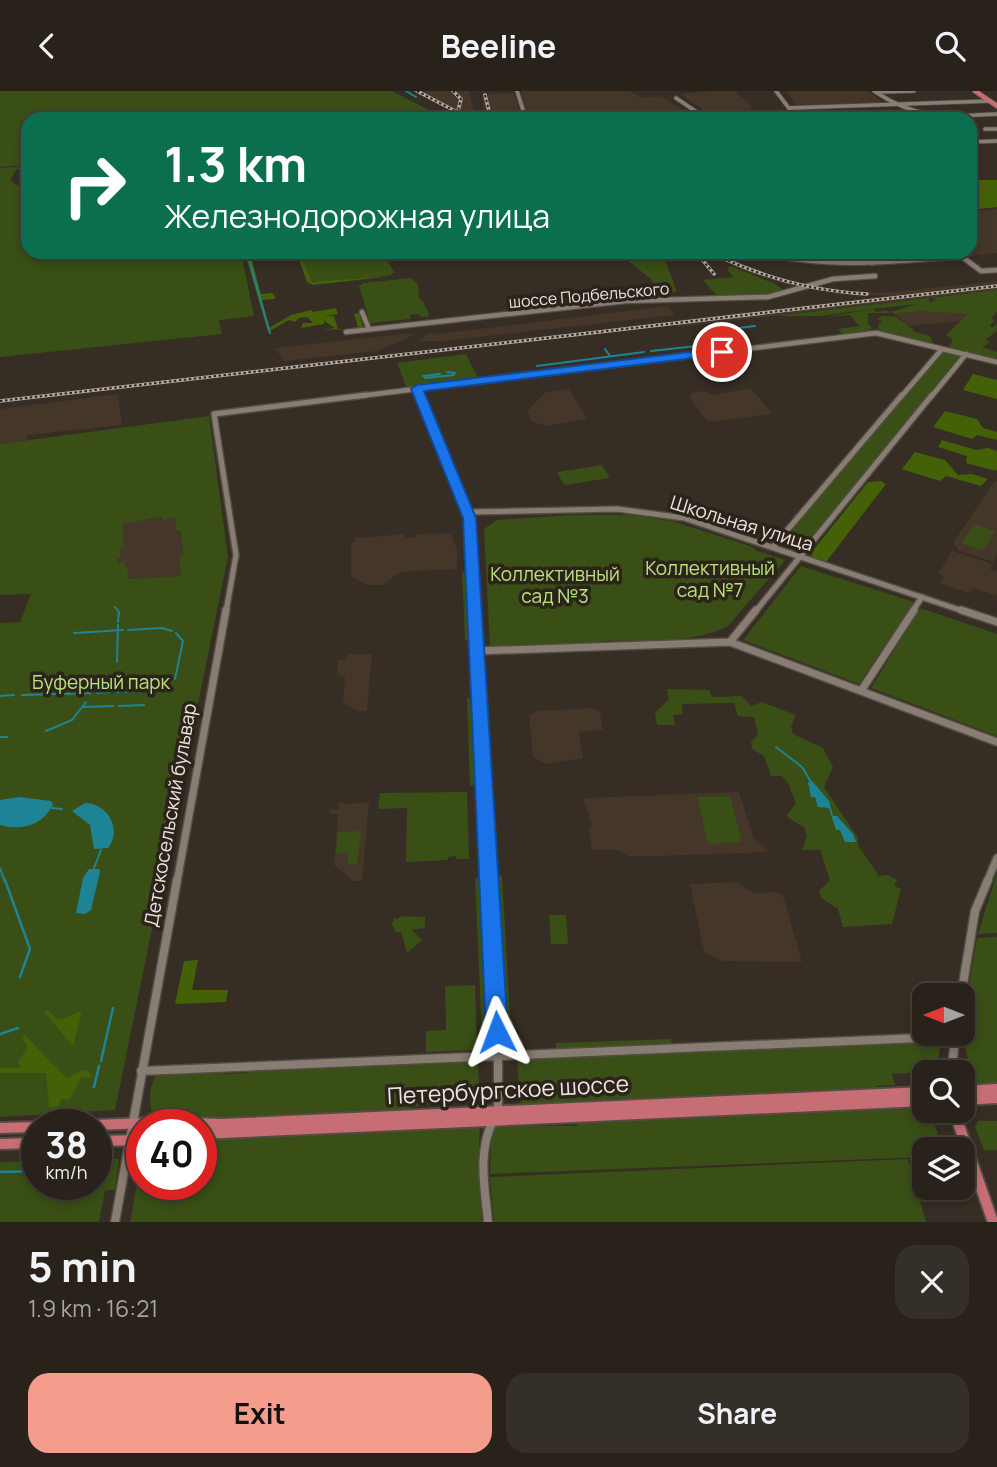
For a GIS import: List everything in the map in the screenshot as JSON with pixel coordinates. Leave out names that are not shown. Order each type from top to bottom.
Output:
[{"type":"main road","points":[[975,91],[997,106]]},
{"type":"main road","points":[[975,1090],[997,1089]]},
{"type":"main road","name":"Петербургское шоссе","points":[[217,1133],[496,1115],[912,1094]]},
{"type":"main road","points":[[975,1099],[997,1098]]},
{"type":"main road","name":"Петербургское шоссе","points":[[217,1124],[912,1101]]},
{"type":"main road","points":[[958,1123],[993,1222]]},
{"type":"main road","points":[[0,1128],[21,1127]]},
{"type":"main road","points":[[0,1144],[21,1143]]},
{"type":"street","points":[[517,91],[524,112]]},
{"type":"street","points":[[776,91],[792,112]]},
{"type":"street","points":[[875,92],[914,91]]},
{"type":"street","points":[[875,92],[892,105],[911,112]]},
{"type":"street","points":[[676,98],[697,112]]},
{"type":"street","points":[[789,108],[990,101]]},
{"type":"street","points":[[977,115],[997,114]]},
{"type":"street","points":[[985,129],[997,129]]},
{"type":"street","points":[[977,142],[997,141]]},
{"type":"street","points":[[780,259],[866,263],[910,259]]},
{"type":"street","points":[[868,259],[872,263]]},
{"type":"street","points":[[965,259],[981,271],[997,270]]},
{"type":"street","name":"шоссе Подбельского","points":[[346,332],[626,301],[762,298],[789,294],[837,279],[875,276],[866,263]]},
{"type":"street","points":[[362,312],[369,329]]},
{"type":"street","points":[[488,1222],[483,1164],[488,1128],[496,1115],[498,1056],[468,512],[417,389],[876,333],[997,362]]},
{"type":"street","points":[[773,547],[943,349]]},
{"type":"street","points":[[730,642],[966,355]]},
{"type":"street","name":"Детскосельский бульвар","points":[[135,1109],[236,555],[214,414],[417,389]]},
{"type":"street","name":"Школьная улица","points":[[468,512],[598,509],[642,511],[697,521],[997,622]]},
{"type":"street","points":[[861,691],[922,597]]},
{"type":"street","points":[[477,651],[730,642],[997,742]]},
{"type":"street","points":[[963,983],[975,911],[997,858]]},
{"type":"street","points":[[141,1071],[912,1038]]},
{"type":"street","name":"Детскосельский бульвар","points":[[115,1222],[126,1179]]},
{"type":"shaded area","points":[[411,91],[469,91],[474,111],[454,112]]},
{"type":"shaded area","points":[[521,91],[629,91],[642,98],[661,96],[685,112],[525,112]]},
{"type":"shaded area","points":[[735,91],[751,105],[752,111],[763,112],[707,112],[680,94]]},
{"type":"shaded area","points":[[786,91],[868,91],[884,104],[797,107]]},
{"type":"shaded area","points":[[514,93],[520,112],[484,112],[482,94]]},
{"type":"shaded area","points":[[997,209],[997,253],[977,255],[977,211]]},
{"type":"shaded area","points":[[722,259],[769,279],[825,290],[884,293],[997,281],[997,290],[677,327],[677,320],[887,296],[816,290],[785,284],[761,277]]},
{"type":"shaded area","points":[[668,306],[675,315],[443,341],[418,341],[431,332],[437,334]]},
{"type":"shaded area","points":[[942,306],[970,314],[961,321],[909,326],[891,312]]},
{"type":"shaded area","points":[[411,333],[414,335],[378,351],[284,361],[275,348]]},
{"type":"shaded area","points":[[751,388],[772,414],[707,421],[689,397],[693,392],[703,391],[714,395]]},
{"type":"shaded area","points":[[569,389],[587,419],[546,426],[531,421],[527,411],[546,392]]},
{"type":"shaded area","points":[[118,394],[122,425],[27,435],[27,440],[0,444],[0,409]]},
{"type":"shaded area","points":[[994,482],[997,482],[997,555],[993,562],[960,551],[953,543]]},
{"type":"shaded area","points":[[176,517],[176,531],[181,532],[181,576],[129,579],[127,567],[118,563],[117,559],[119,549],[124,548],[123,524]]},
{"type":"shaded area","points":[[451,533],[457,550],[457,569],[400,572],[383,585],[367,585],[351,576],[351,542],[355,542],[355,538],[405,534],[405,538],[415,538],[416,534]]},
{"type":"shaded area","points":[[952,551],[993,564],[990,569],[997,572],[997,596],[973,588],[970,593],[940,584],[944,576],[938,574]]},
{"type":"shaded area","points":[[347,654],[372,654],[367,711],[357,711],[343,702],[345,677],[337,674],[338,660],[347,659]]},
{"type":"shaded area","points":[[592,708],[600,712],[603,730],[579,732],[583,758],[546,764],[533,757],[529,715],[537,711]]},
{"type":"shaded area","points":[[739,792],[754,839],[770,852],[628,856],[619,850],[592,850],[589,831],[592,824],[583,798]]},
{"type":"shaded area","points":[[339,802],[369,802],[362,881],[353,881],[334,865],[338,814],[330,814],[330,809],[339,809]]},
{"type":"shaded area","points":[[736,882],[754,893],[777,892],[783,895],[802,962],[722,961],[704,952],[690,884]]},
{"type":"green space","points":[[0,91],[392,91],[432,112],[21,112],[21,166],[0,167]]},
{"type":"green space","points":[[21,166],[10,180],[21,188],[21,259],[242,259],[254,316],[219,320],[222,334],[0,357],[0,168]]},
{"type":"green space","points":[[977,180],[997,180],[997,207],[977,209]]},
{"type":"green space","points":[[247,259],[252,259],[261,294],[272,293],[275,296],[275,299],[262,300],[269,328],[291,315],[311,310],[313,312],[336,308],[338,314],[324,316],[334,316],[338,329],[321,330],[335,328],[324,321],[324,324],[301,328],[303,323],[313,323],[307,317],[299,318],[295,322],[289,320],[268,332]]},
{"type":"green space","points":[[299,259],[302,259],[312,282],[394,276],[313,285],[307,282]]},
{"type":"green space","points":[[302,259],[387,259],[394,272],[391,275],[325,283],[311,281]]},
{"type":"green space","points":[[626,259],[665,259],[677,292],[657,294],[652,280]]},
{"type":"green space","points":[[884,259],[917,259],[888,262]]},
{"type":"green space","points":[[730,266],[784,290],[770,294],[717,296],[703,280],[733,277],[727,269]]},
{"type":"green space","points":[[410,278],[418,284],[419,299],[423,301],[428,317],[418,314],[410,315],[411,319],[370,323],[359,286],[364,283]]},
{"type":"green space","points":[[997,290],[997,311],[991,319],[995,321],[990,325],[992,328],[997,323],[997,331],[986,339],[990,342],[982,347],[997,352],[997,361],[949,347],[953,340],[946,335],[968,314],[891,312],[916,304],[873,309],[890,313],[868,313],[868,323],[872,328],[866,333],[844,336],[838,329],[859,326],[850,315],[825,317],[872,309],[820,316],[776,316],[929,298],[929,302],[932,302],[936,299],[931,298]]},
{"type":"green space","points":[[359,313],[363,328],[346,329],[358,327],[354,314]]},
{"type":"green space","points":[[883,316],[896,317],[914,330],[912,331],[930,336],[934,345],[879,331],[878,324],[883,322],[877,319]]},
{"type":"green space","points":[[942,351],[962,357],[804,549],[781,541]]},
{"type":"green space","points":[[466,354],[479,380],[407,389],[397,363]]},
{"type":"green space","points":[[973,374],[997,380],[997,399],[963,390]]},
{"type":"green space","points":[[945,411],[977,419],[983,428],[997,432],[997,440],[977,435],[972,439],[933,427]]},
{"type":"green space","name":"Буферный парк","points":[[209,416],[228,557],[115,1110],[21,1109],[21,1116],[0,1117],[0,623],[20,622],[31,594],[0,595],[0,444]],"holes":[[[176,517],[176,530],[181,532],[183,554],[179,555],[181,576],[129,579],[125,562],[118,563],[117,559],[121,558],[119,549],[124,548],[123,524]]]},
{"type":"green space","points":[[942,440],[976,450],[988,448],[997,451],[996,471],[966,463],[967,456],[938,447]]},
{"type":"green space","points":[[915,452],[945,460],[958,475],[972,474],[988,479],[981,486],[946,476],[940,481],[902,469]]},
{"type":"green space","points":[[602,465],[610,478],[564,485],[557,472]]},
{"type":"green space","points":[[881,481],[886,484],[826,562],[812,557],[811,553],[868,482]]},
{"type":"green space","name":"Коллективный сад №3","points":[[571,515],[631,515],[672,521],[785,560],[728,626],[714,632],[682,639],[599,641],[603,645],[531,644],[527,647],[490,648],[484,529],[497,520]]},
{"type":"green space","points":[[974,524],[995,531],[983,550],[961,543]]},
{"type":"green space","name":"Коллективный сад №7","points":[[801,566],[914,602],[859,684],[743,640]]},
{"type":"green space","points":[[462,572],[469,574],[472,640],[465,640]]},
{"type":"green space","points":[[920,608],[997,634],[997,736],[871,688]]},
{"type":"green space","points":[[667,689],[709,690],[712,697],[742,696],[751,706],[762,702],[796,715],[791,727],[793,734],[823,748],[833,767],[824,787],[858,838],[858,845],[879,876],[887,875],[897,880],[894,886],[901,889],[892,924],[843,927],[838,909],[821,898],[819,891],[830,880],[820,850],[802,850],[807,837],[804,827],[788,818],[787,814],[796,804],[789,785],[782,776],[771,776],[764,756],[752,749],[751,742],[758,734],[754,717],[738,716],[734,703],[682,704],[683,714],[673,715],[675,725],[657,725],[655,713],[669,699]]},
{"type":"green space","points":[[467,698],[475,698],[478,785],[470,786]]},
{"type":"green space","points":[[467,792],[469,859],[456,859],[456,856],[448,857],[448,860],[406,862],[407,808],[378,809],[380,793]]},
{"type":"green space","points":[[730,796],[742,842],[708,844],[697,797]]},
{"type":"green space","points":[[361,831],[357,864],[348,864],[348,853],[336,853],[338,832]]},
{"type":"green space","points":[[997,873],[997,933],[978,934]]},
{"type":"green space","points":[[494,876],[502,876],[510,1016],[501,1016]]},
{"type":"green space","points":[[475,878],[484,878],[491,1043],[482,1040]]},
{"type":"green space","points":[[549,915],[566,915],[568,944],[551,944]]},
{"type":"green space","points":[[425,917],[425,928],[412,930],[422,940],[407,953],[401,932],[396,932],[392,925],[394,918]]},
{"type":"green space","points":[[997,937],[997,1086],[975,1087],[975,1060],[968,1060],[965,1047],[975,1047],[975,983],[969,983],[977,938]]},
{"type":"green space","points":[[198,960],[192,990],[228,990],[226,1002],[175,1004],[184,961]]},
{"type":"green space","points":[[475,985],[477,1050],[426,1052],[426,1031],[446,1030],[445,986]]},
{"type":"green space","points":[[47,1010],[58,1020],[82,1011],[73,1046],[45,1013]]},
{"type":"green space","points":[[25,1035],[67,1079],[81,1070],[87,1070],[93,1077],[81,1078],[70,1099],[61,1099],[59,1106],[49,1108],[46,1073],[0,1073],[0,1068],[20,1068],[18,1061],[28,1048],[22,1037]]},
{"type":"green space","points":[[671,1039],[672,1046],[556,1050],[556,1043]]},
{"type":"green space","points":[[912,1042],[912,1047],[940,1047],[938,1060],[912,1060],[912,1073],[892,1074],[895,1085],[876,1086],[877,1089],[865,1091],[520,1105],[517,1059]]},
{"type":"green space","points":[[478,1060],[479,1087],[430,1090],[430,1104],[399,1110],[217,1119],[217,1109],[152,1109],[150,1095],[157,1074],[225,1071],[225,1074],[247,1073],[248,1070]]},
{"type":"green space","points":[[912,1106],[912,1123],[934,1123],[939,1137],[912,1137],[912,1157],[490,1174],[492,1125],[577,1126],[577,1123]]},
{"type":"green space","points":[[978,1121],[997,1121],[997,1150],[984,1150],[975,1127]]},
{"type":"green space","points":[[480,1126],[478,1167],[482,1222],[130,1222],[134,1200],[217,1200],[217,1136]]},
{"type":"green space","points":[[112,1159],[119,1159],[115,1189],[112,1190]]},
{"type":"green space","points":[[908,1159],[912,1173],[912,1200],[920,1200],[926,1222],[494,1222],[490,1177]]},
{"type":"green space","points":[[21,1161],[21,1200],[103,1200],[99,1222],[0,1222],[0,1162]]},
{"type":"water","points":[[808,782],[813,782],[829,801],[833,816],[837,816],[853,834],[856,842],[845,842],[840,830],[836,830],[829,808],[818,807],[815,797],[811,797]]},
{"type":"water","points":[[19,797],[51,801],[53,804],[43,817],[31,825],[0,825],[0,800]]},
{"type":"water","points":[[85,803],[100,807],[110,818],[114,833],[108,848],[94,849],[90,825],[72,811]]},
{"type":"water","points":[[89,869],[99,869],[100,872],[91,910],[85,914],[76,913],[83,878]]},
{"type":"waterway","points":[[406,91],[416,97]]},
{"type":"waterway","points":[[249,259],[270,333]]},
{"type":"waterway","points":[[734,342],[717,344],[706,332],[755,326]]},
{"type":"waterway","points":[[651,351],[706,345]]},
{"type":"waterway","points":[[605,349],[610,356]]},
{"type":"waterway","points":[[537,366],[644,352]]},
{"type":"waterway","points":[[447,372],[455,373]]},
{"type":"waterway","points":[[423,376],[440,374]]},
{"type":"waterway","points":[[425,378],[454,375]]},
{"type":"waterway","points":[[115,607],[119,612],[118,622]]},
{"type":"waterway","points":[[118,625],[118,630]]},
{"type":"waterway","points":[[128,630],[162,628],[172,631]]},
{"type":"waterway","points":[[74,633],[118,630]]},
{"type":"waterway","points":[[117,662],[118,630]]},
{"type":"waterway","points":[[118,630],[123,630]]},
{"type":"waterway","points":[[175,679],[183,641],[176,633]]},
{"type":"waterway","points":[[115,692],[148,691]]},
{"type":"waterway","points":[[97,693],[110,692]]},
{"type":"waterway","points":[[61,694],[91,693]]},
{"type":"waterway","points":[[22,695],[55,694]]},
{"type":"waterway","points":[[0,696],[14,695]]},
{"type":"waterway","points":[[46,731],[72,720],[86,702]]},
{"type":"waterway","points":[[119,706],[144,705]]},
{"type":"waterway","points":[[84,707],[113,706]]},
{"type":"waterway","points":[[0,737],[7,737]]},
{"type":"waterway","points":[[776,747],[802,767],[811,782]]},
{"type":"waterway","points":[[52,808],[62,809]]},
{"type":"waterway","points":[[94,868],[101,850]]},
{"type":"waterway","points":[[0,868],[5,882]]},
{"type":"waterway","points":[[5,880],[30,949],[20,977]]},
{"type":"waterway","points":[[101,1061],[113,1008]]},
{"type":"waterway","points":[[0,1034],[18,1028]]},
{"type":"waterway","points":[[94,1087],[99,1066]]},
{"type":"waterway","points":[[0,1172],[21,1171]]},
{"type":"railway","points":[[417,91],[457,112]]},
{"type":"railway","points":[[453,91],[461,99],[458,112]]},
{"type":"railway","points":[[485,95],[489,112]]},
{"type":"railway","points":[[702,259],[714,274]]},
{"type":"railway","points":[[726,259],[748,269],[806,286],[867,294]]},
{"type":"railway","points":[[0,401],[997,286]]},
{"type":"route","points":[[497,1032],[470,518],[417,389],[722,352]]}]
